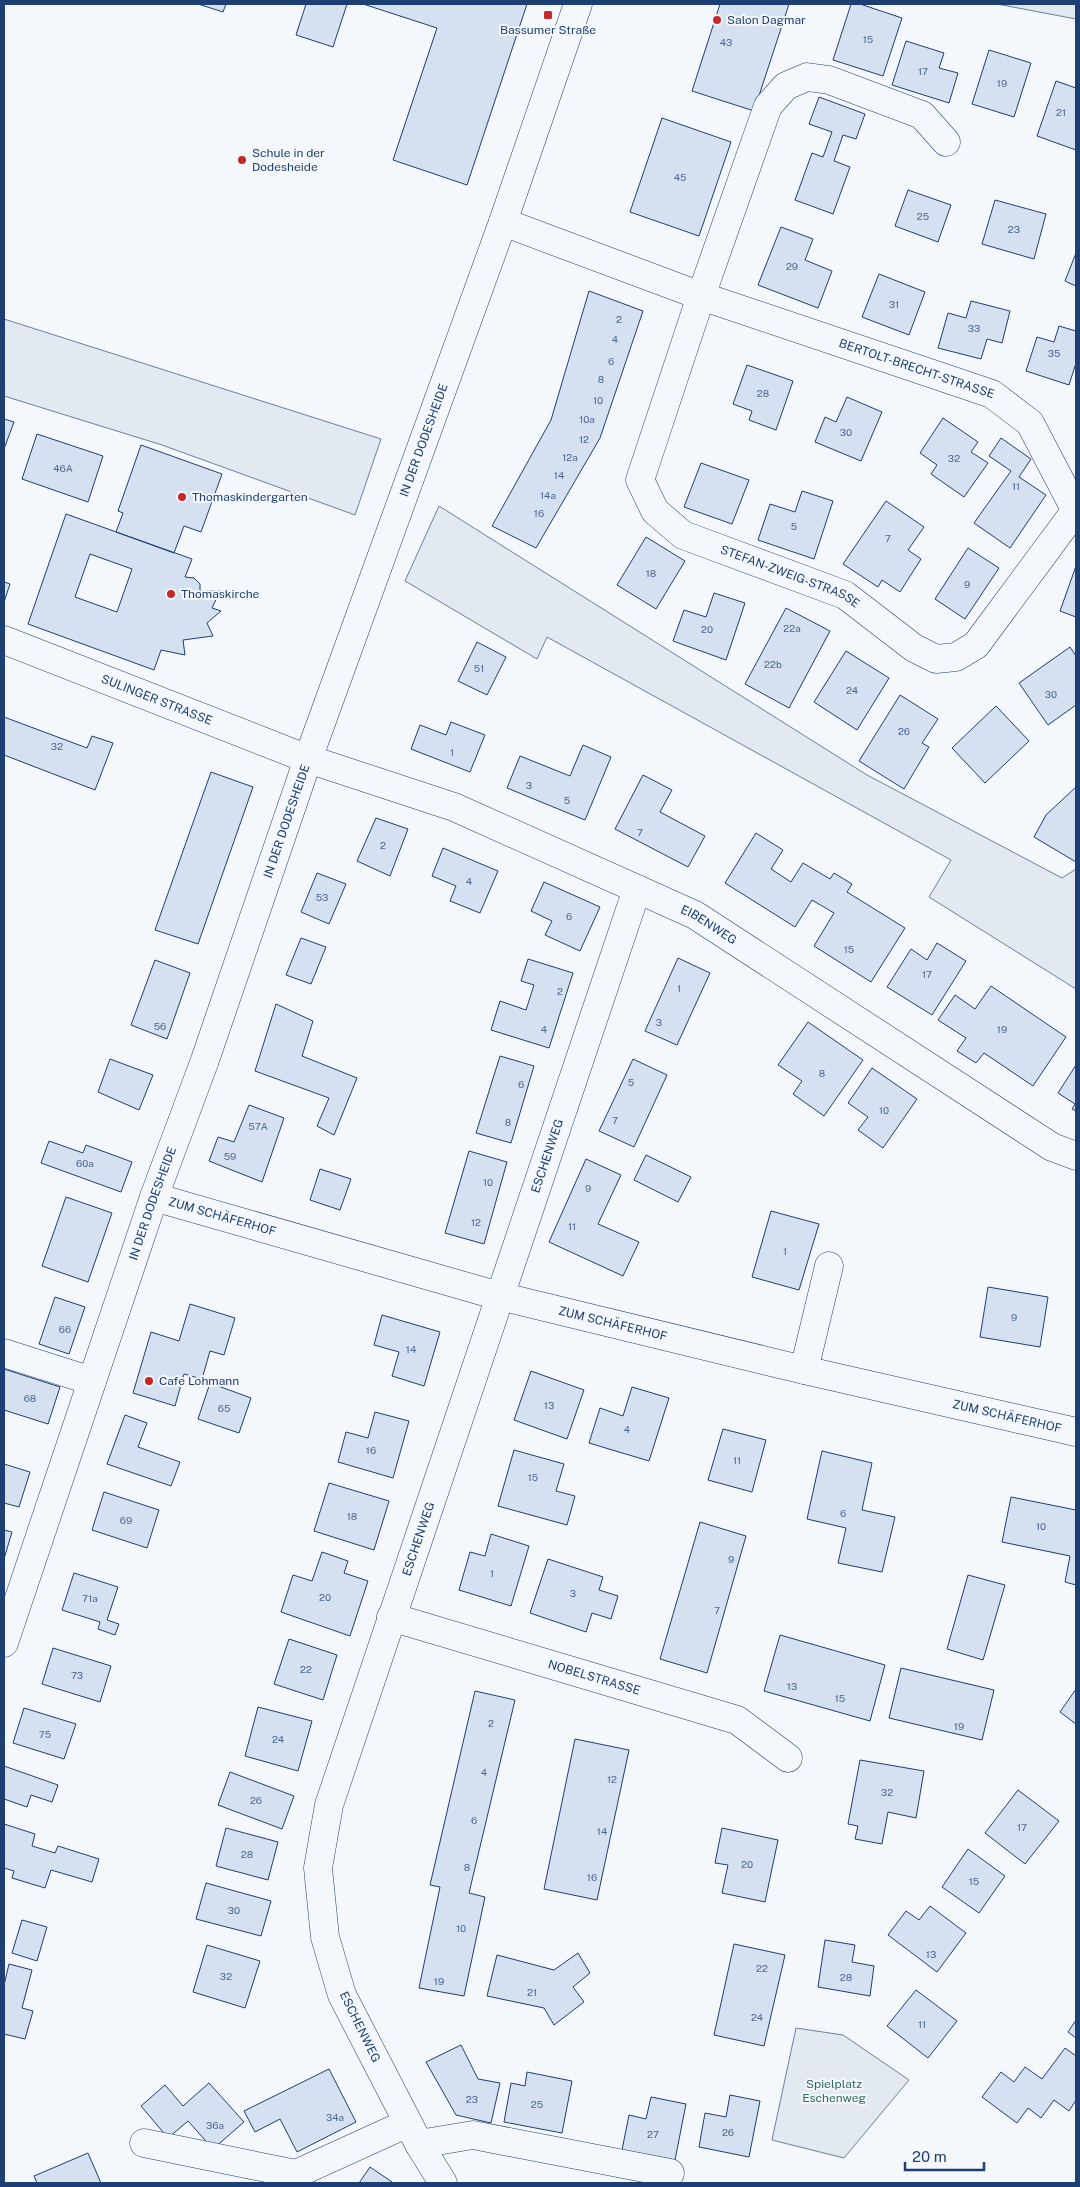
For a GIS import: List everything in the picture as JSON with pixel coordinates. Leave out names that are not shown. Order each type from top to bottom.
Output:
[{"type":"street","name":"IN DER DODESHEIDE","points":[[4,1643],[154,1198],[205,1060],[308,759],[503,222],[578,4]]},
{"type":"street","points":[[701,296],[768,106],[786,86],[807,77],[829,80],[922,115],[946,142]]},
{"type":"street","name":"BERTOLT-BRECHT-STRASSE","points":[[503,222],[701,296],[992,394],[1030,423],[1076,511]]},
{"type":"street","name":"STEFAN-ZWEIG-STRASSE","points":[[701,296],[640,480],[656,511],[683,535],[845,595],[914,648],[936,659],[956,657],[976,645],[1076,511]]},
{"type":"street","name":"SULINGER STRASSE","points":[[4,640],[308,759]]},
{"type":"street","name":"EIBENWEG","points":[[308,759],[454,807],[695,915],[1002,1116],[1052,1147],[1076,1156]]},
{"type":"street","name":"ESCHENWEG","points":[[433,2178],[414,2134],[342,1995],[324,1937],[318,1868],[329,1805],[637,889]]},
{"type":"street","name":"ZUM SCHÄFERHOF","points":[[154,1198],[499,1296],[804,1370],[1076,1432]]},
{"type":"street","points":[[804,1370],[830,1266]]},
{"type":"street","points":[[4,1353],[92,1381]]},
{"type":"street","name":"NOBELSTRASSE","points":[[391,1617],[737,1720],[788,1758]]},
{"type":"street","points":[[144,2143],[296,2174],[414,2134],[473,2135],[670,2172]]},
{"type":"green space","points":[[997,4],[1076,4],[1076,19]]},
{"type":"green space","points":[[4,319],[381,439],[355,515],[162,445],[4,396]]},
{"type":"green space","points":[[439,506],[867,775],[1062,878],[1076,869],[1076,989],[929,897],[951,860],[547,637],[537,659],[405,581]]},
{"type":"green space","name":"Spielplatz Eschenweg","points":[[796,2028],[843,2035],[909,2080],[844,2158],[772,2140]]},
{"type":"building","points":[[198,4],[226,4],[223,12]]},
{"type":"building","points":[[306,4],[347,4],[333,47],[296,35]]},
{"type":"building","points":[[363,4],[527,4],[467,185],[393,160],[437,28]]},
{"type":"building","points":[[720,4],[789,4],[754,111],[692,91]]},
{"type":"building","points":[[851,4],[860,4],[902,18],[883,76],[833,60]]},
{"type":"building","points":[[906,41],[944,53],[939,68],[958,73],[949,103],[892,85]]},
{"type":"building","points":[[989,50],[1031,63],[1014,117],[972,104]]},
{"type":"building","points":[[1056,81],[1076,88],[1076,150],[1037,136]]},
{"type":"building","points":[[819,97],[865,114],[856,139],[843,135],[834,161],[850,167],[833,214],[795,200],[812,153],[823,157],[832,132],[809,124]]},
{"type":"building","points":[[662,118],[731,142],[699,236],[630,212]]},
{"type":"building","points":[[908,190],[951,205],[938,242],[895,226]]},
{"type":"building","points":[[995,200],[1046,214],[1034,259],[982,244]]},
{"type":"building","points":[[781,227],[813,239],[805,260],[832,271],[818,308],[758,285]]},
{"type":"building","points":[[1076,253],[1076,286],[1065,281]]},
{"type":"building","points":[[879,274],[925,292],[909,335],[862,317]]},
{"type":"building","points":[[589,291],[643,311],[600,438],[536,548],[492,526],[551,420]]},
{"type":"building","points":[[971,301],[1010,311],[1002,343],[987,339],[981,359],[938,348],[948,313],[966,318]]},
{"type":"building","points":[[1059,326],[1076,331],[1076,363],[1069,385],[1026,371],[1037,337],[1054,342]]},
{"type":"building","points":[[747,365],[793,381],[776,430],[749,420],[752,411],[733,404]]},
{"type":"building","points":[[847,397],[882,412],[861,461],[815,442],[825,417],[836,422]]},
{"type":"building","points":[[943,418],[978,442],[971,452],[988,463],[964,497],[931,474],[937,465],[920,453]]},
{"type":"building","points":[[4,419],[14,422],[4,449]]},
{"type":"building","points":[[37,434],[103,456],[88,502],[22,479]]},
{"type":"building","points":[[1001,438],[1031,459],[1019,477],[1046,495],[1010,548],[974,523],[1011,471],[989,456]]},
{"type":"building","points":[[141,445],[222,474],[201,532],[184,526],[174,553],[116,532],[123,513],[118,511]]},
{"type":"building","points":[[701,463],[749,480],[732,524],[684,507]]},
{"type":"building","points":[[802,491],[833,501],[814,559],[758,540],[770,504],[795,512]]},
{"type":"building","points":[[886,501],[924,527],[908,550],[921,559],[900,592],[882,580],[878,587],[843,564]]},
{"type":"building","name":"Thomaskirche","points":[[66,514],[192,559],[185,577],[194,578],[200,584],[200,591],[220,591],[212,608],[221,611],[207,623],[213,636],[183,640],[185,655],[161,650],[154,670],[28,624]],"holes":[[[90,554],[132,569],[117,612],[75,597]]]},
{"type":"building","points":[[646,537],[685,561],[656,609],[617,585]]},
{"type":"building","points":[[968,548],[999,568],[965,619],[935,599]]},
{"type":"building","points":[[1076,566],[1076,617],[1060,611]]},
{"type":"building","points":[[4,582],[10,584],[4,602]]},
{"type":"building","points":[[714,593],[745,603],[726,660],[673,641],[684,610],[706,617]]},
{"type":"building","points":[[786,608],[830,631],[789,708],[745,684]]},
{"type":"building","points":[[477,642],[506,657],[487,695],[458,681]]},
{"type":"building","points":[[1070,647],[1076,656],[1076,705],[1048,725],[1019,683]]},
{"type":"building","points":[[846,651],[889,678],[857,730],[814,702]]},
{"type":"building","points":[[900,695],[938,719],[922,743],[929,747],[904,789],[859,761]]},
{"type":"building","points":[[996,706],[1029,741],[985,783],[952,748]]},
{"type":"building","points":[[4,717],[87,748],[92,736],[113,743],[95,790],[4,755]]},
{"type":"building","points":[[451,722],[485,735],[470,772],[411,749],[420,725],[446,735]]},
{"type":"building","points":[[583,745],[611,757],[585,820],[507,788],[520,756],[570,776]]},
{"type":"building","points":[[211,772],[253,787],[198,944],[155,930]]},
{"type":"building","points":[[643,775],[672,790],[660,812],[705,836],[688,867],[615,829]]},
{"type":"building","points":[[1076,787],[1076,862],[1034,837],[1046,815]]},
{"type":"building","points":[[376,818],[408,829],[390,876],[357,861]]},
{"type":"building","points":[[756,833],[783,850],[771,869],[791,882],[803,863],[830,879],[834,873],[852,884],[847,892],[905,928],[871,982],[814,946],[834,913],[812,900],[795,927],[725,883]]},
{"type":"building","points":[[443,848],[498,871],[480,913],[450,901],[456,886],[432,876]]},
{"type":"building","points":[[317,873],[346,884],[329,924],[301,912]]},
{"type":"building","points":[[544,882],[600,907],[580,951],[545,935],[552,921],[531,911]]},
{"type":"building","points":[[301,938],[326,947],[311,984],[286,975]]},
{"type":"building","points":[[937,943],[966,961],[932,1015],[887,987],[911,949],[927,960]]},
{"type":"building","points":[[678,958],[710,973],[677,1045],[645,1031]]},
{"type":"building","points":[[528,959],[573,973],[549,1048],[491,1030],[500,1001],[526,1010],[534,985],[521,981]]},
{"type":"building","points":[[155,960],[190,973],[167,1039],[131,1025]]},
{"type":"building","points":[[991,986],[1066,1037],[1033,1086],[984,1053],[976,1063],[957,1051],[966,1038],[938,1020],[955,995],[975,1009]]},
{"type":"building","points":[[276,1004],[313,1021],[302,1056],[357,1078],[334,1135],[317,1126],[329,1098],[255,1071]]},
{"type":"building","points":[[808,1022],[863,1060],[824,1116],[793,1094],[802,1081],[778,1065]]},
{"type":"building","points":[[500,1056],[534,1066],[511,1143],[476,1133]]},
{"type":"building","points":[[110,1059],[153,1075],[139,1110],[98,1092]]},
{"type":"building","points":[[633,1059],[667,1075],[634,1147],[599,1131]]},
{"type":"building","points":[[1076,1065],[1076,1111],[1072,1109],[1075,1104],[1058,1093]]},
{"type":"building","points":[[872,1068],[917,1099],[883,1148],[858,1130],[868,1117],[848,1103]]},
{"type":"building","points":[[249,1105],[284,1118],[262,1182],[209,1161],[218,1137],[234,1142]]},
{"type":"building","points":[[49,1141],[83,1153],[86,1145],[132,1162],[121,1192],[41,1163]]},
{"type":"building","points":[[469,1151],[507,1162],[484,1244],[445,1233]]},
{"type":"building","points":[[646,1155],[691,1177],[678,1202],[634,1180]]},
{"type":"building","points":[[586,1159],[621,1175],[598,1224],[639,1242],[623,1276],[549,1242]]},
{"type":"building","points":[[320,1169],[351,1179],[340,1210],[310,1200]]},
{"type":"building","points":[[66,1197],[112,1213],[88,1282],[42,1266]]},
{"type":"building","points":[[771,1211],[819,1224],[799,1290],[752,1277]]},
{"type":"building","points":[[988,1287],[1048,1297],[1040,1347],[980,1337]]},
{"type":"building","points":[[55,1297],[85,1307],[69,1354],[39,1344]]},
{"type":"building","points":[[190,1304],[235,1318],[224,1355],[210,1351],[202,1379],[184,1374],[175,1406],[133,1393],[151,1332],[179,1341]]},
{"type":"building","points":[[382,1315],[440,1332],[424,1386],[392,1376],[399,1352],[374,1345]]},
{"type":"building","points":[[4,1369],[60,1387],[48,1424],[4,1410]]},
{"type":"building","points":[[531,1371],[584,1390],[567,1439],[514,1420]]},
{"type":"building","points":[[210,1383],[251,1398],[239,1433],[198,1419]]},
{"type":"building","points":[[632,1387],[669,1398],[649,1461],[589,1443],[600,1408],[623,1416]]},
{"type":"building","points":[[375,1412],[409,1421],[393,1478],[338,1462],[346,1432],[368,1438]]},
{"type":"building","points":[[125,1415],[147,1423],[138,1447],[180,1462],[171,1486],[107,1464]]},
{"type":"building","points":[[723,1429],[766,1440],[752,1492],[708,1480]]},
{"type":"building","points":[[514,1450],[564,1464],[556,1491],[575,1496],[567,1525],[498,1506]]},
{"type":"building","points":[[822,1451],[872,1463],[862,1510],[895,1517],[882,1572],[838,1563],[846,1528],[807,1519]]},
{"type":"building","points":[[4,1464],[30,1472],[19,1507],[4,1503]]},
{"type":"building","points":[[329,1483],[389,1501],[374,1550],[314,1531]]},
{"type":"building","points":[[104,1492],[159,1510],[147,1548],[92,1530]]},
{"type":"building","points":[[1011,1497],[1076,1510],[1076,1585],[1065,1582],[1070,1556],[1002,1542]]},
{"type":"building","points":[[700,1522],[746,1536],[707,1673],[660,1659]]},
{"type":"building","points":[[4,1530],[12,1532],[4,1559]]},
{"type":"building","points":[[491,1534],[529,1546],[511,1606],[459,1590],[470,1552],[485,1556]]},
{"type":"building","points":[[322,1552],[348,1561],[344,1573],[368,1581],[350,1636],[281,1612],[293,1575],[312,1581]]},
{"type":"building","points":[[548,1559],[603,1577],[599,1590],[618,1596],[611,1619],[592,1613],[586,1632],[530,1613]]},
{"type":"building","points":[[74,1573],[118,1587],[107,1620],[119,1624],[115,1635],[98,1629],[100,1622],[62,1610]]},
{"type":"building","points":[[968,1575],[1005,1585],[983,1660],[947,1649]]},
{"type":"building","points":[[780,1635],[885,1665],[870,1721],[764,1691]]},
{"type":"building","points":[[289,1639],[337,1655],[323,1700],[274,1684]]},
{"type":"building","points":[[53,1648],[111,1666],[100,1702],[42,1684]]},
{"type":"building","points":[[901,1668],[994,1690],[982,1740],[889,1718]]},
{"type":"building","points":[[1076,1689],[1076,1724],[1060,1712]]},
{"type":"building","points":[[475,1691],[515,1700],[469,1893],[485,1897],[464,1996],[419,1988],[440,1887],[430,1885]]},
{"type":"building","points":[[258,1707],[312,1721],[298,1771],[245,1756]]},
{"type":"building","points":[[24,1708],[76,1724],[64,1759],[13,1743]]},
{"type":"building","points":[[575,1739],[629,1750],[597,1900],[544,1889]]},
{"type":"building","points":[[860,1760],[924,1771],[916,1818],[888,1812],[882,1844],[855,1839],[858,1826],[848,1824]]},
{"type":"building","points":[[4,1766],[58,1785],[52,1802],[31,1795],[27,1807],[4,1799]]},
{"type":"building","points":[[230,1772],[294,1796],[282,1829],[218,1805]]},
{"type":"building","points":[[1018,1790],[1059,1821],[1025,1864],[985,1833]]},
{"type":"building","points":[[4,1824],[35,1834],[32,1846],[55,1853],[58,1846],[99,1859],[92,1882],[51,1870],[45,1888],[12,1878],[14,1871],[4,1868]]},
{"type":"building","points":[[226,1828],[278,1842],[268,1880],[216,1866]]},
{"type":"building","points":[[722,1828],[778,1840],[765,1902],[722,1893],[728,1865],[715,1863]]},
{"type":"building","points":[[968,1849],[1005,1876],[979,1913],[942,1887]]},
{"type":"building","points":[[206,1883],[271,1901],[261,1936],[196,1919]]},
{"type":"building","points":[[930,1906],[966,1933],[937,1972],[888,1935],[906,1911],[919,1920]]},
{"type":"building","points":[[22,1920],[47,1927],[37,1961],[12,1953]]},
{"type":"building","points":[[825,1940],[855,1945],[852,1962],[874,1966],[870,1996],[818,1987]]},
{"type":"building","points":[[734,1944],[785,1955],[764,2046],[714,2035]]},
{"type":"building","points":[[207,1945],[260,1961],[245,2008],[193,1992]]},
{"type":"building","points":[[578,1953],[590,1973],[573,1987],[584,2002],[554,2025],[544,2008],[487,1996],[497,1955],[554,1970]]},
{"type":"building","points":[[9,1964],[32,1970],[22,2008],[33,2011],[25,2039],[4,2034],[4,1985]]},
{"type":"building","points":[[916,1990],[957,2021],[928,2058],[887,2026]]},
{"type":"building","points":[[1076,2020],[1076,2038],[1068,2032]]},
{"type":"building","points":[[461,2045],[478,2079],[500,2083],[491,2123],[456,2115],[426,2062]]},
{"type":"building","points":[[1065,2048],[1076,2056],[1076,2100],[1069,2111],[1054,2100],[1041,2118],[1028,2108],[1017,2123],[982,2097],[1001,2072],[1014,2082],[1025,2067],[1042,2079]]},
{"type":"building","points":[[329,2069],[356,2122],[297,2152],[280,2119],[255,2132],[244,2111]]},
{"type":"building","points":[[527,2072],[572,2081],[562,2133],[504,2122],[511,2083],[525,2086]]},
{"type":"building","points":[[209,2083],[244,2122],[213,2149],[188,2121],[168,2138],[141,2106],[165,2085],[183,2106]]},
{"type":"building","points":[[730,2095],[760,2101],[749,2157],[699,2147],[705,2113],[726,2117]]},
{"type":"building","points":[[651,2097],[686,2104],[675,2160],[622,2150],[629,2115],[646,2119]]},
{"type":"building","points":[[88,2153],[101,2183],[37,2183],[34,2176]]},
{"type":"building","points":[[370,2167],[392,2182],[359,2183]]},
{"type":"place","name":"Bassumer Straße","points":[[548,15]]},
{"type":"place","name":"Salon Dagmar","points":[[717,20]]},
{"type":"place","name":"Schule in der Dodesheide","points":[[242,160]]},
{"type":"place","name":"Thomaskindergarten","points":[[182,497]]},
{"type":"place","name":"Thomaskirche","points":[[171,594]]},
{"type":"place","name":"Cafe Lohmann","points":[[149,1381]]}]
